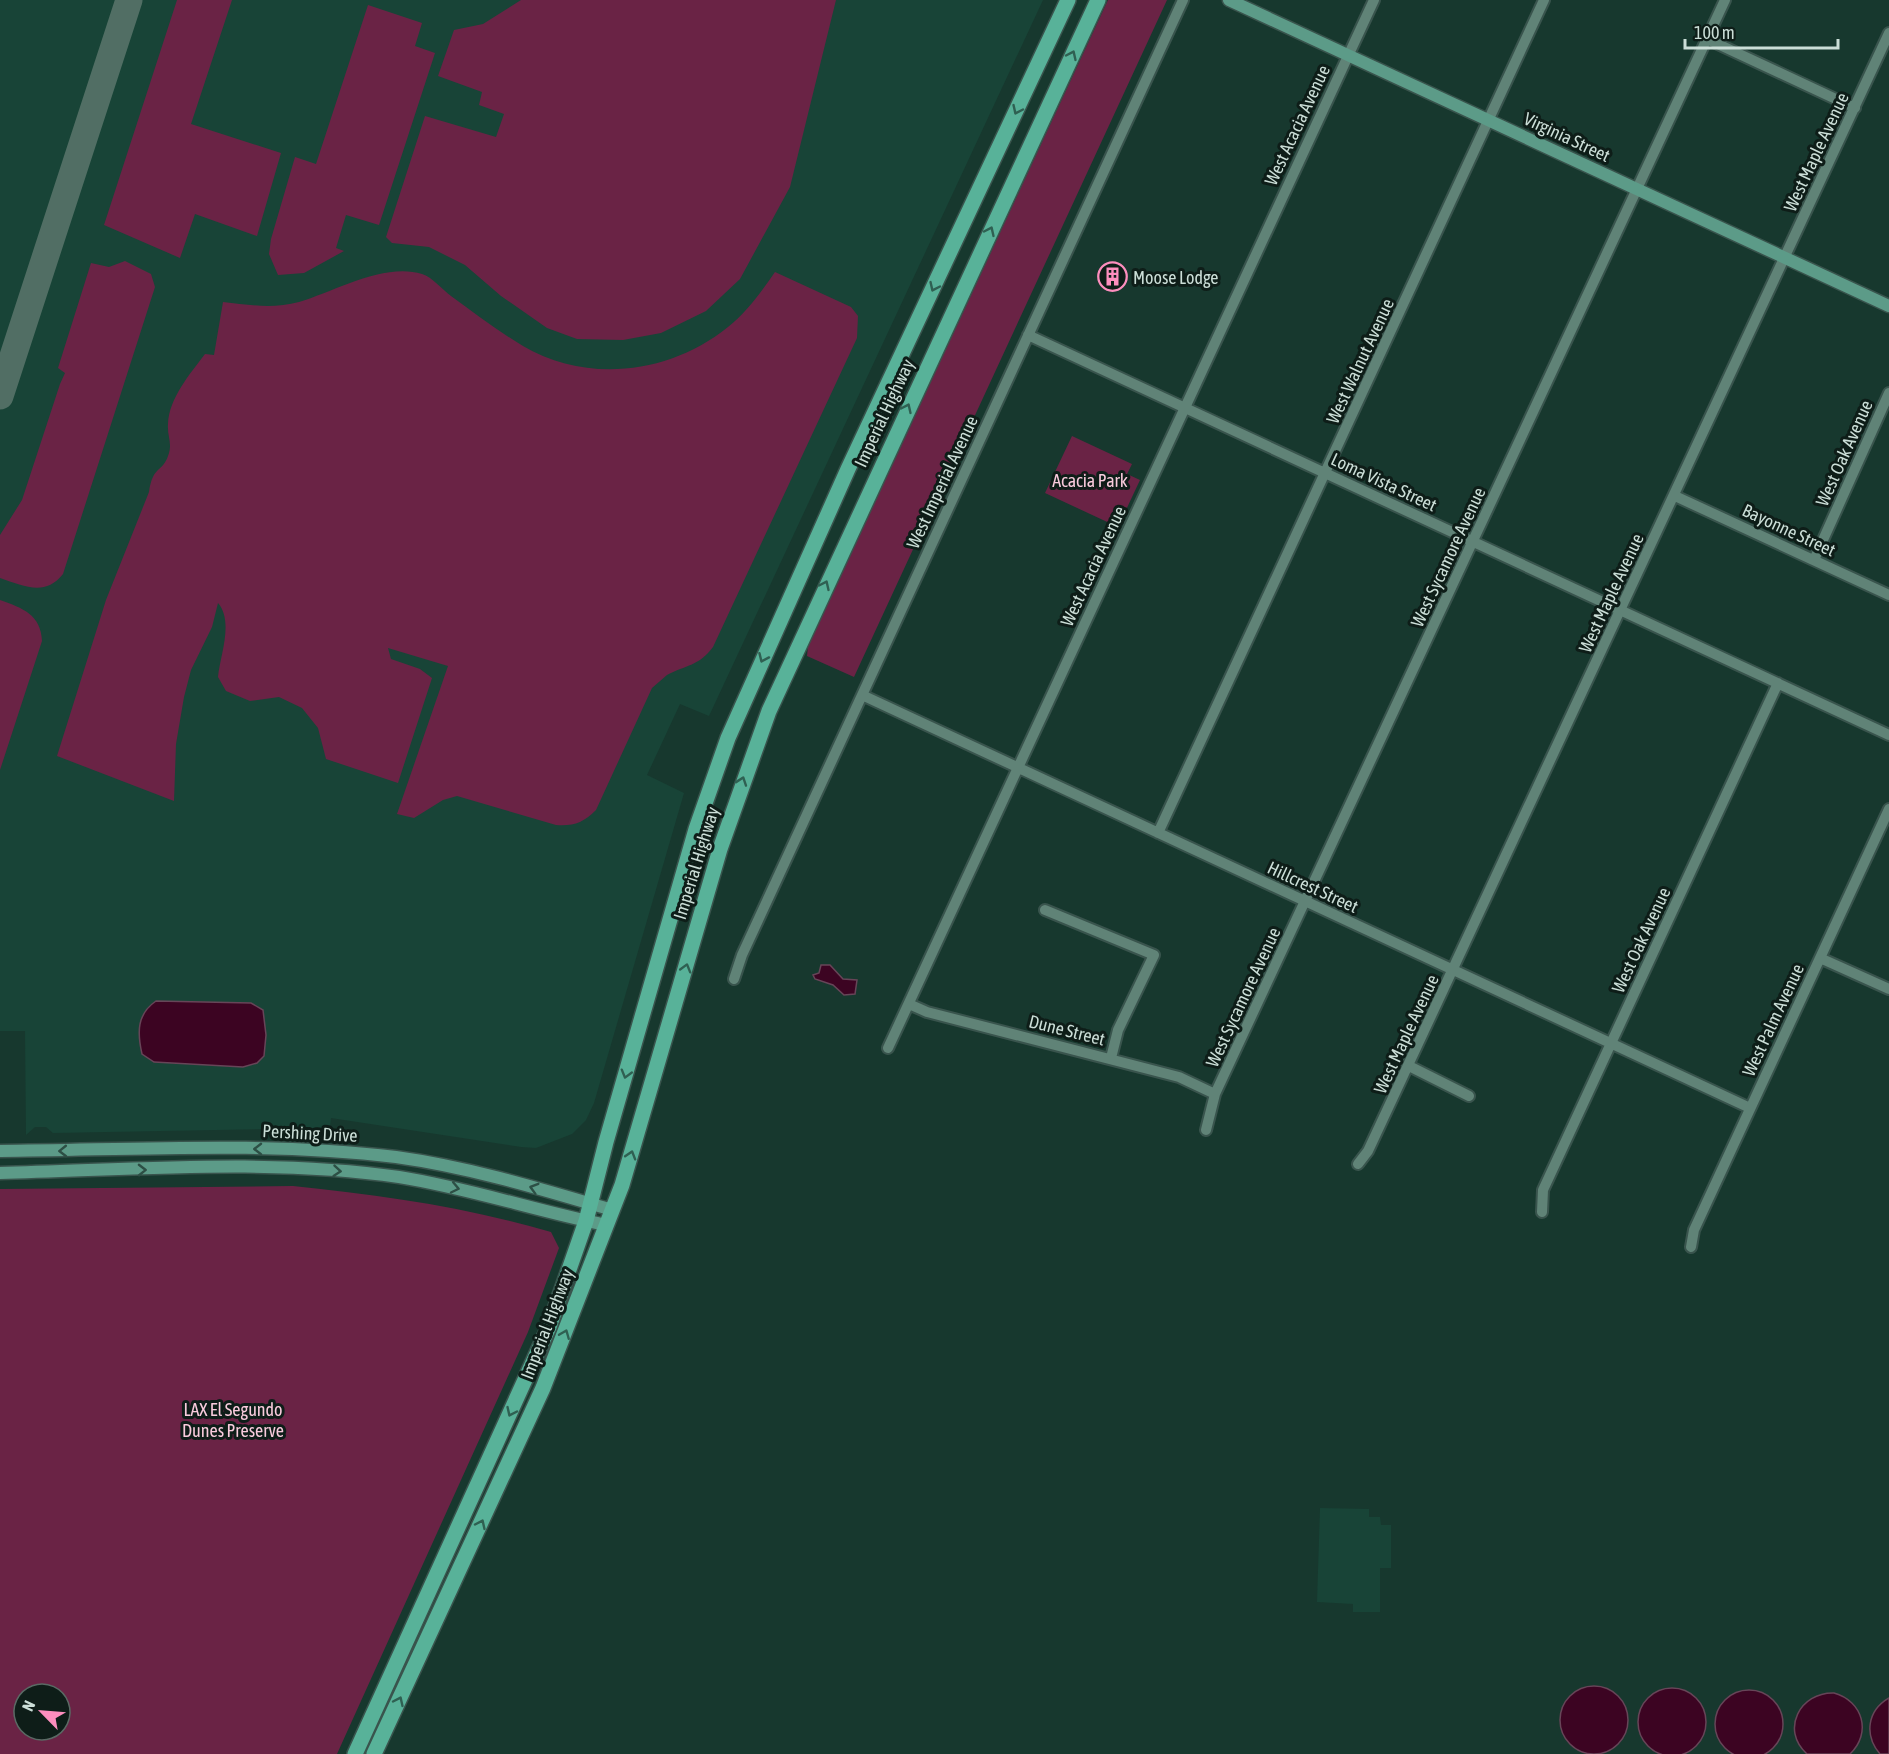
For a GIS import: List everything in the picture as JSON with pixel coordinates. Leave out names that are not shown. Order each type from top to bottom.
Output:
[{"type":"main road","name":"Imperial Highway","points":[[355,1754],[536,1359],[586,1221],[696,829],[728,738],[796,585],[1068,0]]},
{"type":"main road","name":"Imperial Highway","points":[[374,1754],[539,1397],[612,1210],[628,1166],[740,787],[793,655],[1098,0]]},
{"type":"main road","name":"Virginia Street","points":[[1229,0],[1889,306]]},
{"type":"main road","points":[[793,655],[784,651],[778,640],[798,596],[796,585]]},
{"type":"main road","name":"Pershing Drive","points":[[0,1151],[326,1150],[437,1164],[612,1210]]},
{"type":"main road","name":"Pershing Drive","points":[[0,1173],[253,1168],[325,1170],[433,1183],[606,1225]]},
{"type":"street","name":"West Imperial Avenue","points":[[734,979],[742,956],[1183,0]]},
{"type":"street","name":"West Acacia Avenue","points":[[888,1048],[1374,0]]},
{"type":"street","name":"West Walnut Avenue","points":[[1158,833],[1544,0]]},
{"type":"street","name":"West Sycamore Avenue","points":[[1206,1130],[1215,1094],[1725,0]]},
{"type":"street","name":"West Maple Avenue","points":[[1358,1164],[1368,1151],[1409,1066],[1676,496],[1889,33]]},
{"type":"street","points":[[1707,39],[1854,108]]},
{"type":"street","name":"Loma Vista Street","points":[[1028,335],[1889,735]]},
{"type":"street","name":"West Oak Avenue","points":[[1814,560],[1889,393]]},
{"type":"street","name":"Bayonne Street","points":[[1676,496],[1889,595]]},
{"type":"street","name":"West Oak Avenue","points":[[1542,1212],[1543,1190],[1778,683]]},
{"type":"street","name":"Hillcrest Street","points":[[862,695],[1750,1108]]},
{"type":"street","name":"West Palm Avenue","points":[[1691,1247],[1694,1230],[1889,809]]},
{"type":"street","points":[[1046,910],[1154,955],[1118,1030],[1111,1058]]},
{"type":"street","points":[[1820,957],[1889,989]]},
{"type":"street","name":"Dune Street","points":[[909,1004],[927,1012],[1179,1077],[1215,1094]]},
{"type":"street","points":[[1409,1066],[1469,1096]]},
{"type":"shaded area","points":[[0,0],[1043,0],[709,716],[680,704],[647,775],[684,793],[594,1103],[586,1120],[572,1134],[536,1148],[331,1118],[330,1128],[53,1133],[46,1127],[35,1127],[26,1135],[25,1031],[0,1031]]},
{"type":"shaded area","points":[[821,965],[830,965],[843,979],[857,980],[855,994],[844,995],[833,985],[815,979],[813,975],[819,973]]},
{"type":"shaded area","points":[[156,1001],[251,1003],[263,1010],[266,1035],[264,1056],[257,1063],[243,1067],[154,1062],[142,1054],[139,1031],[145,1012]]},
{"type":"shaded area","points":[[1320,1508],[1369,1509],[1369,1517],[1380,1517],[1381,1525],[1391,1525],[1391,1568],[1380,1568],[1380,1612],[1353,1612],[1353,1604],[1317,1602]]},
{"type":"shaded area","points":[[1587,1686],[1601,1686],[1613,1691],[1623,1701],[1628,1720],[1623,1739],[1613,1749],[1601,1754],[1587,1754],[1575,1749],[1565,1739],[1560,1727],[1560,1713],[1565,1701],[1575,1691]]},
{"type":"shaded area","points":[[1679,1688],[1691,1694],[1700,1703],[1706,1715],[1704,1735],[1696,1746],[1679,1756],[1665,1756],[1648,1746],[1640,1735],[1638,1715],[1648,1698],[1659,1690]]},
{"type":"shaded area","points":[[1749,1690],[1762,1693],[1773,1700],[1780,1711],[1783,1724],[1780,1737],[1773,1748],[1762,1755],[1749,1758],[1736,1755],[1725,1748],[1718,1737],[1715,1724],[1718,1711],[1725,1700],[1736,1693]]},
{"type":"shaded area","points":[[1834,1693],[1844,1697],[1858,1710],[1862,1728],[1861,1737],[1850,1754],[1807,1754],[1795,1734],[1798,1714],[1803,1706],[1812,1699],[1822,1694]]},
{"type":"shaded area","points":[[1889,1698],[1889,1754],[1880,1754],[1872,1739],[1870,1724],[1876,1710]]},
{"type":"green space","points":[[177,0],[232,0],[191,124],[281,153],[257,236],[195,214],[180,258],[104,225]]},
{"type":"green space","points":[[521,0],[836,0],[790,187],[740,279],[706,311],[661,333],[623,340],[577,339],[547,328],[501,296],[465,265],[429,247],[392,243],[386,237],[425,116],[496,137],[504,114],[479,105],[482,92],[438,76],[454,30],[483,24]]},
{"type":"green space","points":[[1108,0],[1167,0],[854,677],[807,656],[808,646]]},
{"type":"green space","points":[[368,5],[422,23],[415,46],[435,53],[379,225],[346,215],[336,248],[344,251],[304,273],[278,275],[269,254],[271,239],[295,157],[316,164]]},
{"type":"green space","points":[[125,261],[151,274],[155,287],[63,574],[49,585],[34,588],[0,578],[0,535],[22,500],[65,373],[58,368],[91,263],[109,267]]},
{"type":"green space","points":[[408,271],[430,278],[495,328],[523,346],[548,358],[574,366],[601,369],[628,368],[655,364],[705,343],[741,315],[775,272],[851,307],[858,316],[857,338],[713,647],[703,658],[667,675],[652,688],[596,810],[587,818],[573,824],[556,825],[457,796],[443,800],[414,818],[397,814],[448,666],[388,648],[391,659],[420,669],[432,678],[398,783],[326,759],[318,728],[302,708],[279,697],[250,701],[226,691],[218,677],[226,629],[223,611],[218,603],[212,627],[191,670],[184,697],[176,744],[174,801],[57,756],[106,600],[153,477],[168,456],[170,447],[168,424],[172,405],[181,387],[205,354],[214,355],[223,302],[261,306],[289,304],[360,279]]},
{"type":"green space","name":"Acacia Park","points":[[1072,436],[1132,464],[1127,474],[1140,480],[1118,527],[1045,493]]},
{"type":"green space","points":[[0,600],[29,614],[38,625],[42,641],[0,770]]},
{"type":"green space","name":"LAX El Segundo Dunes Preserve","points":[[293,1186],[423,1203],[551,1232],[559,1248],[528,1332],[337,1754],[0,1754],[0,1189]]},
{"type":"taxiway","points":[[0,396],[129,0]]},
{"type":"place","name":"Moose Lodge","points":[[1112,277]]}]
